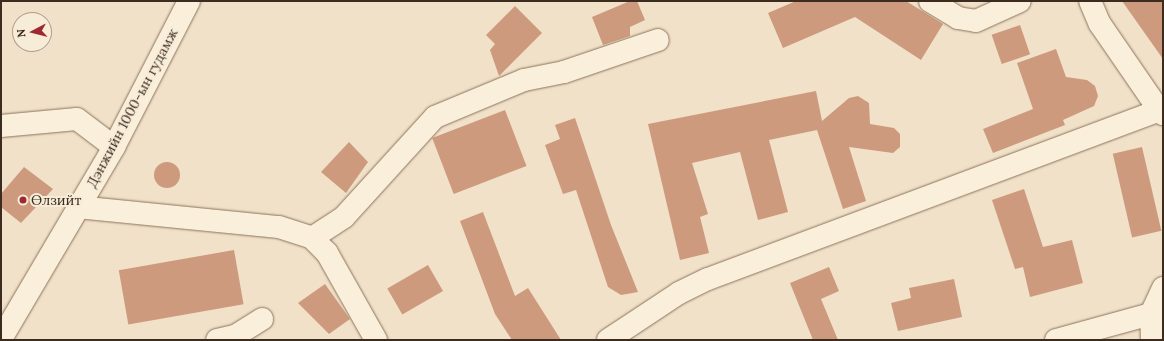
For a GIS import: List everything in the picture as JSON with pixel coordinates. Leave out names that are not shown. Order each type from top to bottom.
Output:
[{"type":"street","name":"Дэнжийн 1000-ын гудамж","points":[[1,339],[77,207],[114,147],[189,1]]},
{"type":"street","points":[[930,1],[958,18],[976,21],[1020,1]]},
{"type":"street","points":[[608,340],[679,293],[708,279],[1161,112],[1100,24],[1090,1]]},
{"type":"street","points":[[312,238],[344,217],[435,117],[524,80],[564,72],[658,40]]},
{"type":"street","points":[[1,126],[77,119],[114,147]]},
{"type":"street","points":[[77,207],[280,227],[312,238],[327,253],[376,340]]},
{"type":"street","points":[[1152,340],[1151,314],[1163,288]]},
{"type":"street","points":[[1056,340],[1151,314]]},
{"type":"street","points":[[217,340],[235,336],[262,319]]},
{"type":"building","points":[[630,1],[637,1],[645,20],[630,27],[630,36],[603,45],[592,17]]},
{"type":"building","points":[[796,1],[906,1],[943,24],[921,60],[855,17],[783,48],[768,13]]},
{"type":"building","points":[[1122,1],[1163,1],[1163,59]]},
{"type":"building","points":[[515,6],[542,33],[499,76],[490,50],[495,44],[486,35]]},
{"type":"building","points":[[1020,25],[1030,54],[1002,64],[992,35]]},
{"type":"building","points":[[1056,49],[1066,77],[1087,80],[1095,86],[1098,96],[1094,106],[1063,120],[1065,125],[993,153],[983,129],[1033,109],[1017,63]]},
{"type":"building","points":[[816,91],[822,121],[849,98],[858,96],[869,103],[870,124],[894,128],[900,134],[900,147],[893,153],[849,147],[866,201],[843,209],[817,130],[769,140],[788,212],[758,220],[740,152],[692,163],[708,214],[700,217],[709,253],[680,260],[648,124]]},
{"type":"building","points":[[505,110],[527,166],[454,194],[432,138]]},
{"type":"building","points":[[575,118],[611,225],[638,292],[621,295],[608,287],[576,190],[563,194],[545,145],[560,139],[555,125]]},
{"type":"building","points":[[349,142],[368,162],[346,193],[321,172]]},
{"type":"building","points":[[1142,147],[1161,231],[1132,238],[1113,154]]},
{"type":"building","points":[[167,162],[176,166],[180,175],[176,184],[167,188],[158,184],[154,175],[158,166]]},
{"type":"building","points":[[24,167],[53,189],[21,223],[1,207],[1,194]]},
{"type":"building","points":[[1024,189],[1043,247],[1072,240],[1083,283],[1030,297],[1023,267],[1015,269],[992,200]]},
{"type":"building","points":[[483,212],[515,296],[528,288],[561,340],[512,340],[495,314],[460,221]]},
{"type":"building","points":[[234,250],[244,304],[128,324],[119,270]]},
{"type":"building","points":[[428,265],[443,291],[402,314],[387,288]]},
{"type":"building","points":[[829,267],[839,291],[821,299],[838,340],[813,340],[790,283]]},
{"type":"building","points":[[954,279],[962,317],[898,331],[891,303],[911,298],[909,288]]},
{"type":"building","points":[[325,284],[350,319],[329,334],[298,303]]},
{"type":"place","name":"Өлзийт","points":[[23,200]]}]
